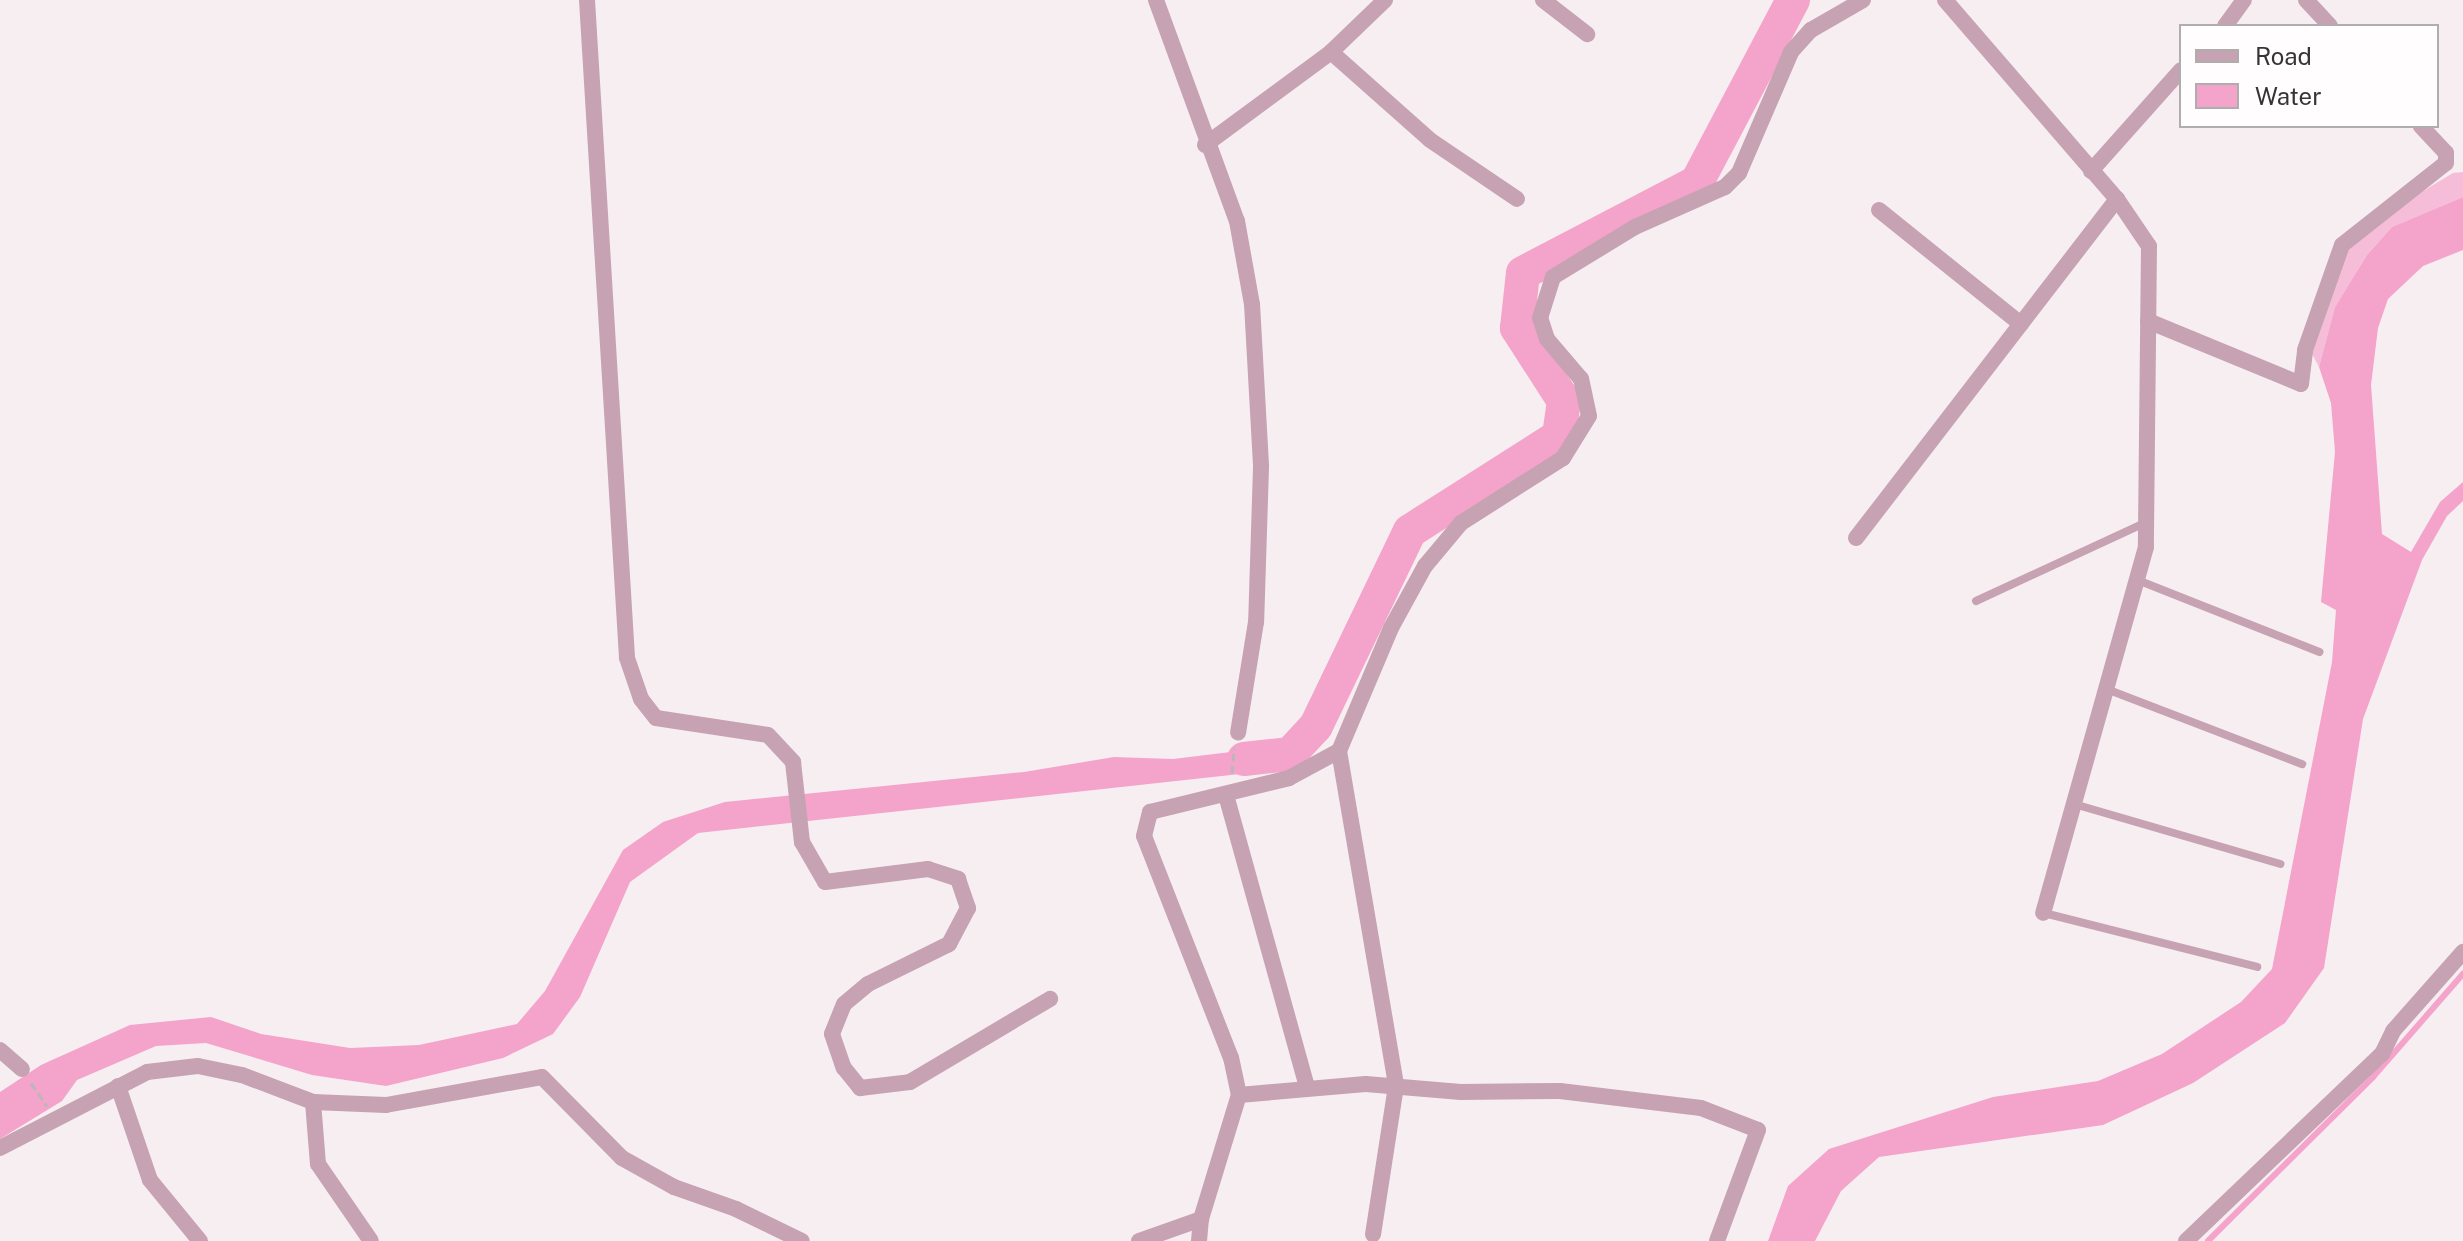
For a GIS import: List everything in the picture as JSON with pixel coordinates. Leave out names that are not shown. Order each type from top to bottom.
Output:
[{"type":"street","points":[[587,0],[627,658],[641,699],[656,718],[768,735],[793,762],[802,842],[825,882],[928,869],[958,879],[968,908],[949,944],[868,984],[844,1004],[832,1034],[844,1068],[860,1088],[910,1082],[1050,999]]},
{"type":"street","points":[[1156,0],[1205,145],[1237,221],[1252,304],[1260,498],[1256,622],[1236,740]]},
{"type":"street","points":[[1205,145],[1331,52],[1385,0]]},
{"type":"street","points":[[1543,0],[1587,34]]},
{"type":"street","points":[[1199,1241],[1201,1219],[1239,1095],[1231,1058],[1144,836],[1150,812],[1229,787],[1289,778],[1339,751],[1353,729],[1391,628],[1425,566],[1461,523],[1563,458],[1589,416],[1581,379],[1547,339],[1540,318],[1544,294],[1553,277],[1635,227],[1725,187],[1739,173],[1791,52],[1811,30],[1863,0]]},
{"type":"street","points":[[1945,0],[2117,199],[2149,246],[2145,523],[2140,581],[2043,913]]},
{"type":"street","points":[[2226,24],[2244,0]]},
{"type":"street","points":[[2306,0],[2328,24]]},
{"type":"street","points":[[1331,52],[1430,140],[1517,199]]},
{"type":"street","points":[[2091,171],[2179,72]]},
{"type":"street","points":[[2148,321],[2301,384],[2305,350],[2342,245],[2446,163],[2446,153],[2423,128]]},
{"type":"street","points":[[1856,538],[2117,199]]},
{"type":"street","points":[[1879,210],[2021,324]]},
{"type":"street","points":[[1339,751],[1396,1086],[1373,1234]]},
{"type":"street","points":[[1229,787],[1307,1088]]},
{"type":"street","points":[[2186,1241],[2382,1054],[2393,1031],[2463,952]]},
{"type":"street","points":[[0,1050],[22,1069]]},
{"type":"street","points":[[0,1148],[54,1116],[147,1072],[198,1066],[242,1075],[313,1102],[386,1105],[542,1077],[622,1158],[674,1187],[736,1209],[802,1241]]},
{"type":"street","points":[[118,1086],[150,1180],[200,1241]]},
{"type":"street","points":[[1239,1095],[1307,1088],[1396,1086],[1658,1101],[1701,1108],[1758,1130],[1717,1241]]},
{"type":"street","points":[[313,1102],[318,1164],[371,1241]]},
{"type":"street","points":[[1139,1241],[1201,1219]]},
{"type":"lane","points":[[1976,601],[2145,523]]},
{"type":"lane","points":[[2140,581],[2319,652]]},
{"type":"lane","points":[[2109,690],[2302,764]]},
{"type":"lane","points":[[2074,804],[2280,864]]},
{"type":"lane","points":[[2043,913],[2257,967]]},
{"type":"path","points":[[1229,787],[1236,740]]},
{"type":"path","points":[[22,1069],[54,1116]]},
{"type":"shaded area","points":[[2463,172],[2463,197],[2392,227],[2367,255],[2335,307],[2319,367],[2311,352],[2345,253],[2393,209],[2453,173]]},
{"type":"water","points":[[2463,197],[2463,250],[2423,266],[2388,299],[2378,328],[2371,385],[2382,534],[2411,552],[2440,502],[2463,482],[2463,501],[2447,516],[2422,560],[2363,719],[2324,968],[2285,1023],[2193,1083],[2103,1125],[1879,1157],[1841,1191],[1815,1241],[1768,1241],[1788,1186],[1829,1149],[1993,1097],[2098,1081],[2162,1054],[2241,1002],[2272,969],[2332,662],[2336,610],[2321,602],[2335,452],[2331,403],[2319,367],[2335,307],[2367,255],[2392,227]]},
{"type":"water","points":[[1272,747],[1290,754],[1276,767],[1240,774],[698,833],[630,882],[580,997],[553,1034],[503,1058],[386,1086],[312,1075],[206,1043],[156,1046],[77,1080],[62,1101],[0,1139],[0,1092],[41,1065],[130,1025],[211,1017],[261,1034],[350,1048],[419,1045],[517,1024],[545,991],[623,850],[663,822],[725,802],[1024,772],[1114,757],[1173,759]]},
{"type":"waterway","points":[[1244,759],[1290,754],[1316,726],[1410,531],[1559,436],[1564,401],[1517,328],[1523,273],[1697,182],[1793,0]]},
{"type":"waterway","points":[[2208,1241],[2373,1077],[2463,974]]}]
